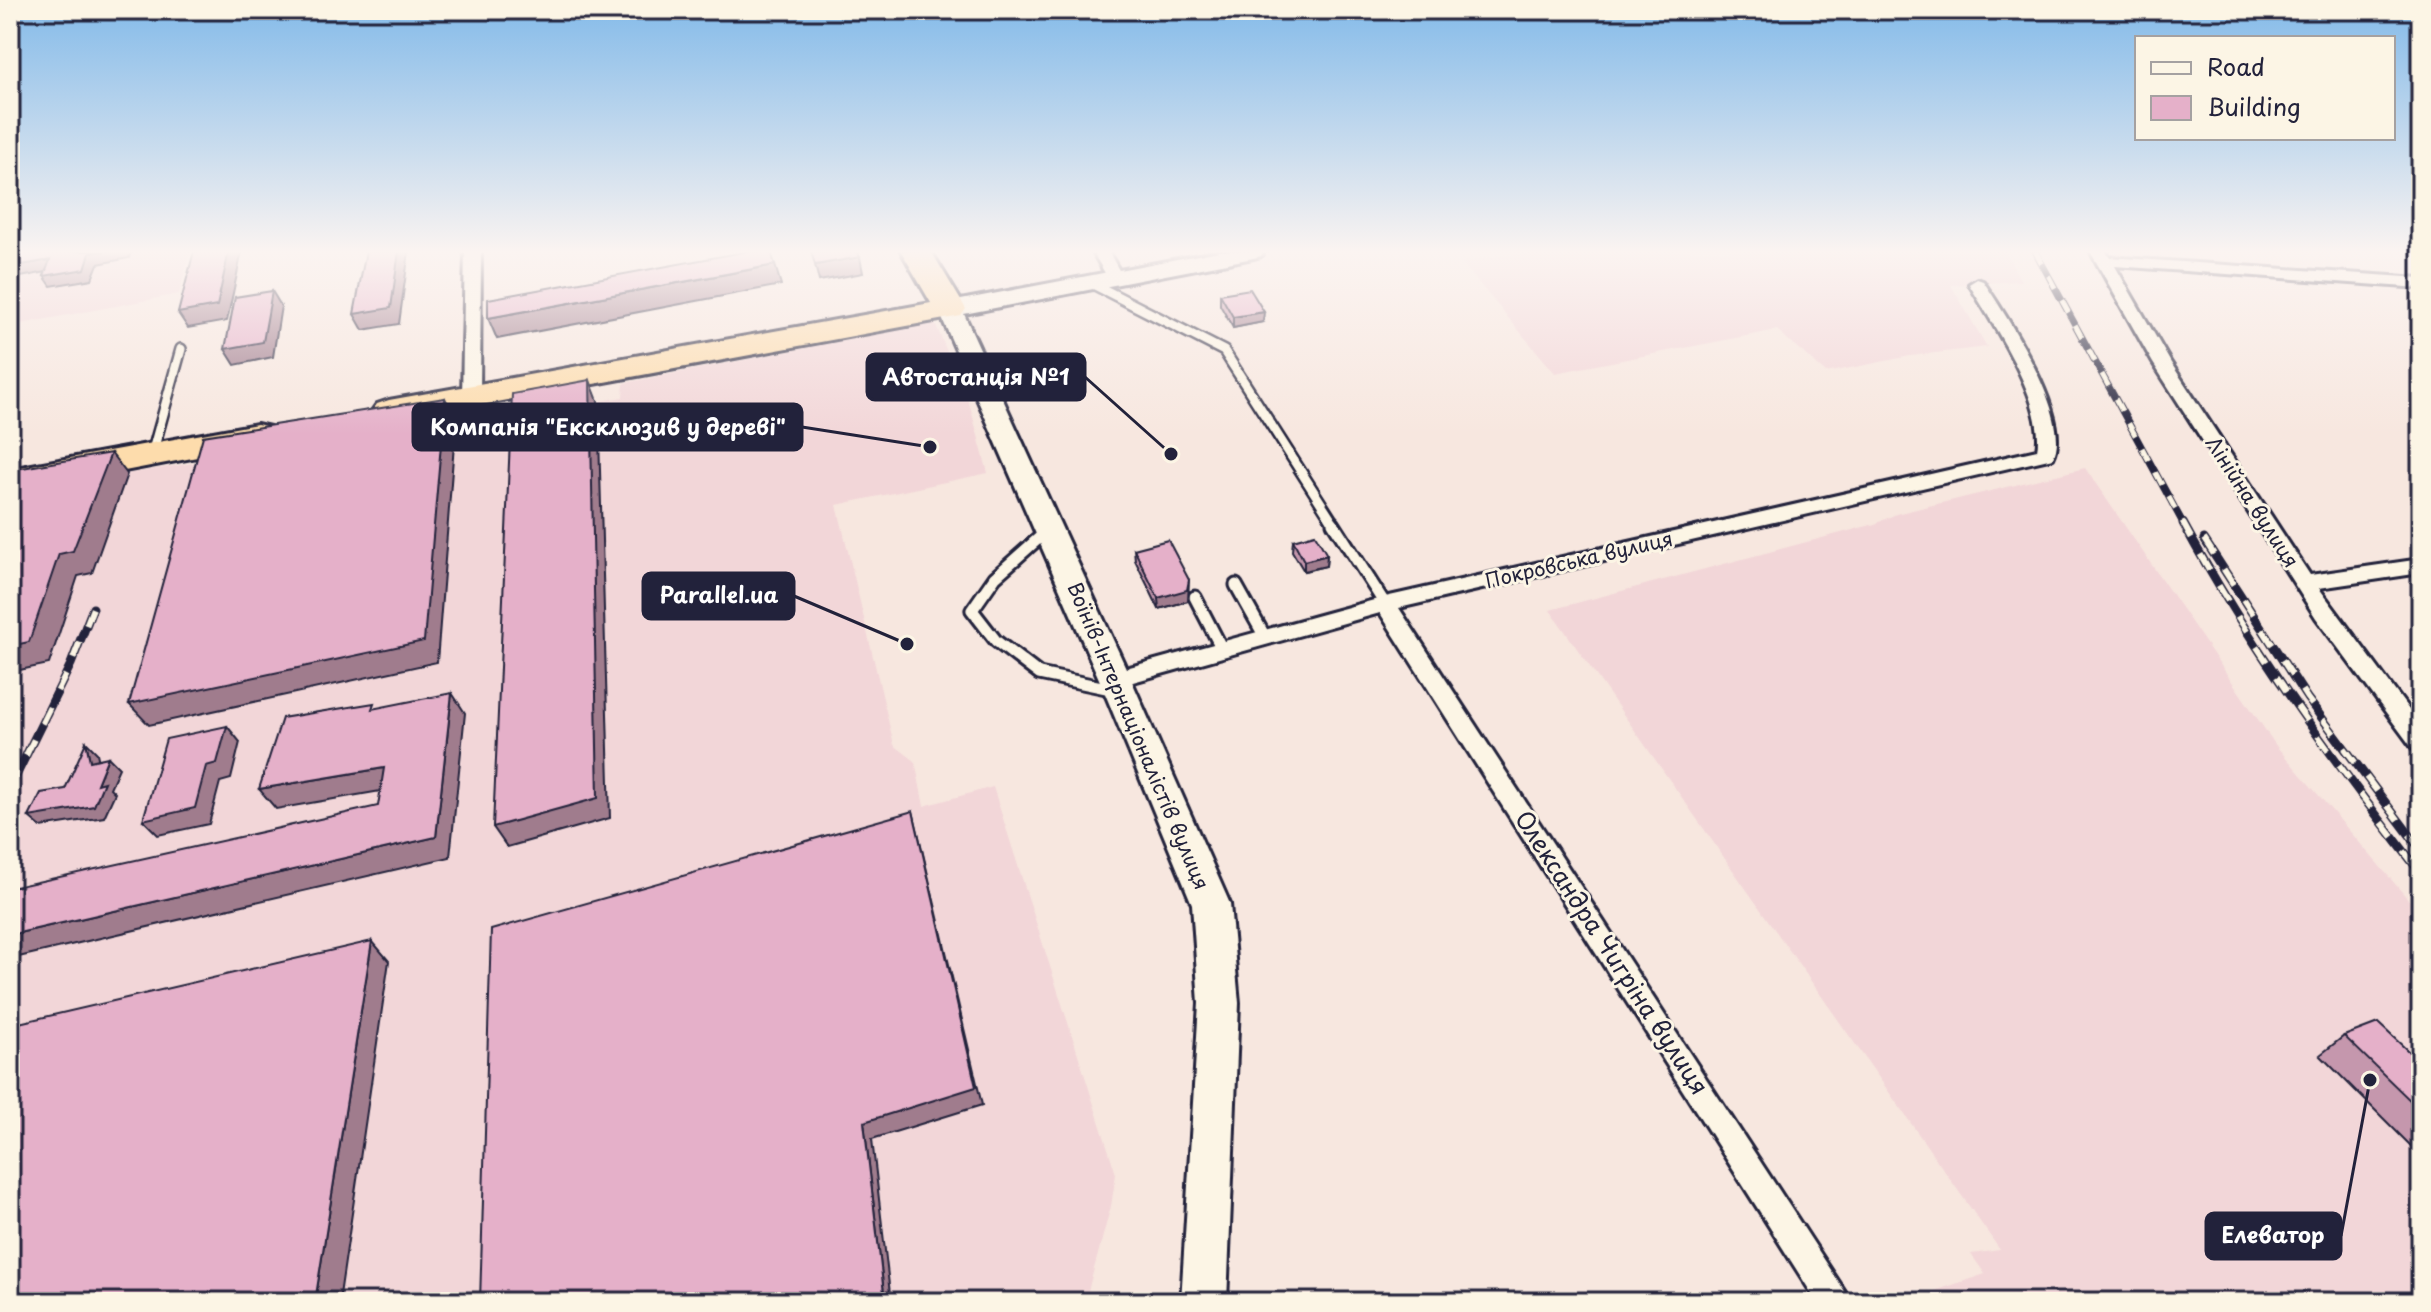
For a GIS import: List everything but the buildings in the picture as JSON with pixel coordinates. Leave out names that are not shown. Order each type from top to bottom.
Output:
[{"type":"highway","points":[[364,416],[932,312]]},
{"type":"highway","points":[[10,481],[288,429]]},
{"type":"main road","name":"Воїнів-Інтернаціоналістів вулиця","points":[[951,312],[1118,685],[1211,904],[1219,1003],[1204,1302]]},
{"type":"street","points":[[471,396],[472,312]]},
{"type":"street","name":"Покровська вулиця","points":[[1118,685],[1222,649],[1385,604],[2046,454],[2050,447],[2047,422],[2027,371],[1993,312]]},
{"type":"street","name":"Лінійна вулиця","points":[[2134,312],[2162,363],[2305,583],[2421,743]]},
{"type":"street","points":[[2305,583],[2421,566]]},
{"type":"street","name":"Олександра Чигріна вулиця","points":[[1385,604],[1836,1302]]},
{"type":"lane","points":[[1148,312],[1224,351],[1385,604]]},
{"type":"lane","points":[[152,454],[181,349]]},
{"type":"lane","points":[[1048,529],[995,577],[972,610],[996,641],[1039,674],[1118,685]]},
{"type":"lane","points":[[1236,585],[1265,637]]},
{"type":"lane","points":[[1195,597],[1222,649]]},
{"type":"shaded area","points":[[10,312],[83,312],[10,326]]},
{"type":"shaded area","points":[[1504,312],[1967,312],[1987,347],[1910,356],[1826,373],[1777,330],[1555,373]]},
{"type":"shaded area","points":[[935,323],[970,406],[988,473],[837,505],[894,745],[915,761],[924,806],[993,787],[1116,1174],[1111,1206],[1085,1302],[10,1302],[10,493],[483,415],[484,421],[623,397],[624,383]]},
{"type":"shaded area","points":[[2085,468],[2277,747],[2421,914],[2421,1302],[1902,1302],[1985,1274],[1971,1254],[2000,1250],[1550,610],[1875,524],[1896,514]]},
{"type":"railway","points":[[2068,312],[2184,525]]},
{"type":"railway","points":[[2183,523],[2236,614],[2294,702],[2420,872]]},
{"type":"railway","points":[[2204,539],[2307,698],[2421,850]]},
{"type":"railway","points":[[10,788],[71,664],[93,608]]},
{"type":"place","name":"Компанія \"Ексклюзив у дереві\"","points":[[930,447]]},
{"type":"place","name":"Автостанція №1","points":[[1171,454]]},
{"type":"place","name":"Parallel.ua","points":[[907,644]]},
{"type":"place","name":"Елеватор","points":[[2370,1080]]}]
